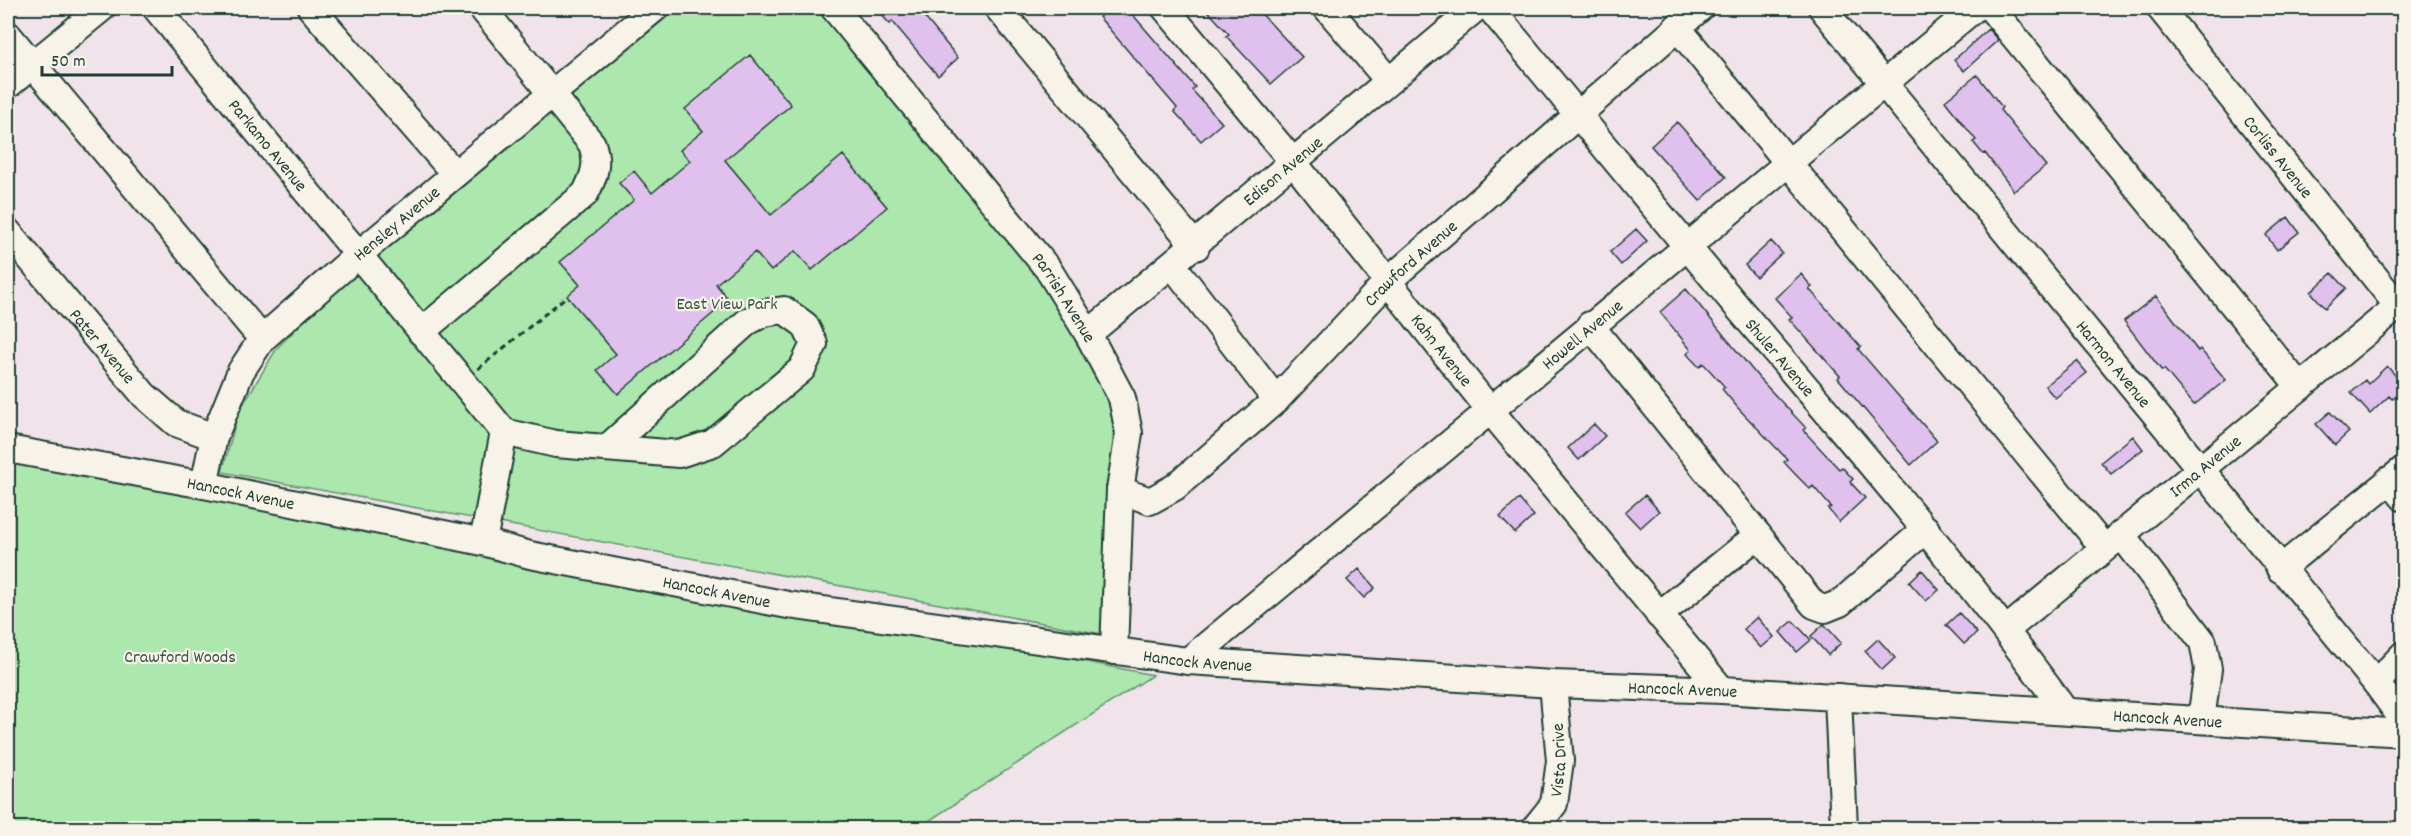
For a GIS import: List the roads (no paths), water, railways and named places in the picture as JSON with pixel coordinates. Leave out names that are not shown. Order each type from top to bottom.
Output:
[{"type":"street","points":[[8,85],[102,8]]},
{"type":"street","name":"Parkamo Avenue","points":[[156,8],[504,432]]},
{"type":"street","points":[[311,8],[455,174]]},
{"type":"street","points":[[421,332],[585,194],[594,176],[597,158],[592,144],[482,8]]},
{"type":"street","name":"Hensley Avenue","points":[[204,486],[214,438],[241,371],[262,339],[359,254],[655,8]]},
{"type":"street","name":"Parrish Avenue","points":[[834,8],[1048,269],[1088,334],[1122,398],[1129,433],[1120,490],[1114,651]]},
{"type":"street","points":[[998,8],[1196,247]]},
{"type":"street","name":"Kahn Avenue","points":[[1165,8],[1294,163],[1489,409],[1722,690]]},
{"type":"street","points":[[1327,8],[1388,80]]},
{"type":"street","name":"Edison Avenue","points":[[1088,334],[1172,264],[1196,247],[1388,80],[1476,8]]},
{"type":"street","name":"Shuler Avenue","points":[[1490,8],[1686,246],[1926,530],[2006,630],[2065,711]]},
{"type":"street","name":"Crawford Avenue","points":[[1120,490],[1150,501],[1175,487],[1276,400],[1387,282],[1700,8]]},
{"type":"street","name":"Harmon Avenue","points":[[1822,8],[2280,569],[2376,683],[2403,721]]},
{"type":"street","name":"Howell Avenue","points":[[1188,661],[1975,8]]},
{"type":"street","points":[[1991,8],[2300,387]]},
{"type":"street","name":"Corliss Avenue","points":[[2160,8],[2401,304]]},
{"type":"street","points":[[1677,27],[1786,163],[2112,541],[2203,642],[2208,669],[2201,720]]},
{"type":"street","points":[[8,35],[262,339]]},
{"type":"street","name":"Pater Avenue","points":[[8,232],[144,395],[176,423],[214,438]]},
{"type":"street","points":[[1172,264],[1276,400]]},
{"type":"street","name":"Irma Avenue","points":[[2006,630],[2401,304]]},
{"type":"street","points":[[483,542],[504,432],[556,444],[679,454],[713,443],[802,369],[814,344],[805,325],[784,310],[764,313],[747,322],[607,448]]},
{"type":"street","points":[[1590,326],[1814,605],[1825,609],[1840,603],[1926,530]]},
{"type":"street","name":"Hancock Avenue","points":[[8,449],[204,486],[483,542],[530,555],[788,605],[1188,661],[1553,684],[1722,690],[2403,733]]},
{"type":"street","points":[[2280,569],[2399,482]]},
{"type":"street","points":[[1659,615],[1758,535]]},
{"type":"street","points":[[2376,683],[2403,654]]},
{"type":"street","name":"Vista Drive","points":[[1535,828],[1554,804],[1560,761],[1553,684]]},
{"type":"street","points":[[1838,697],[1844,828]]},
{"type":"park label","name":"East View Park","points":[[727,303]]},
{"type":"park label","name":"Crawford Woods","points":[[180,656]]}]
